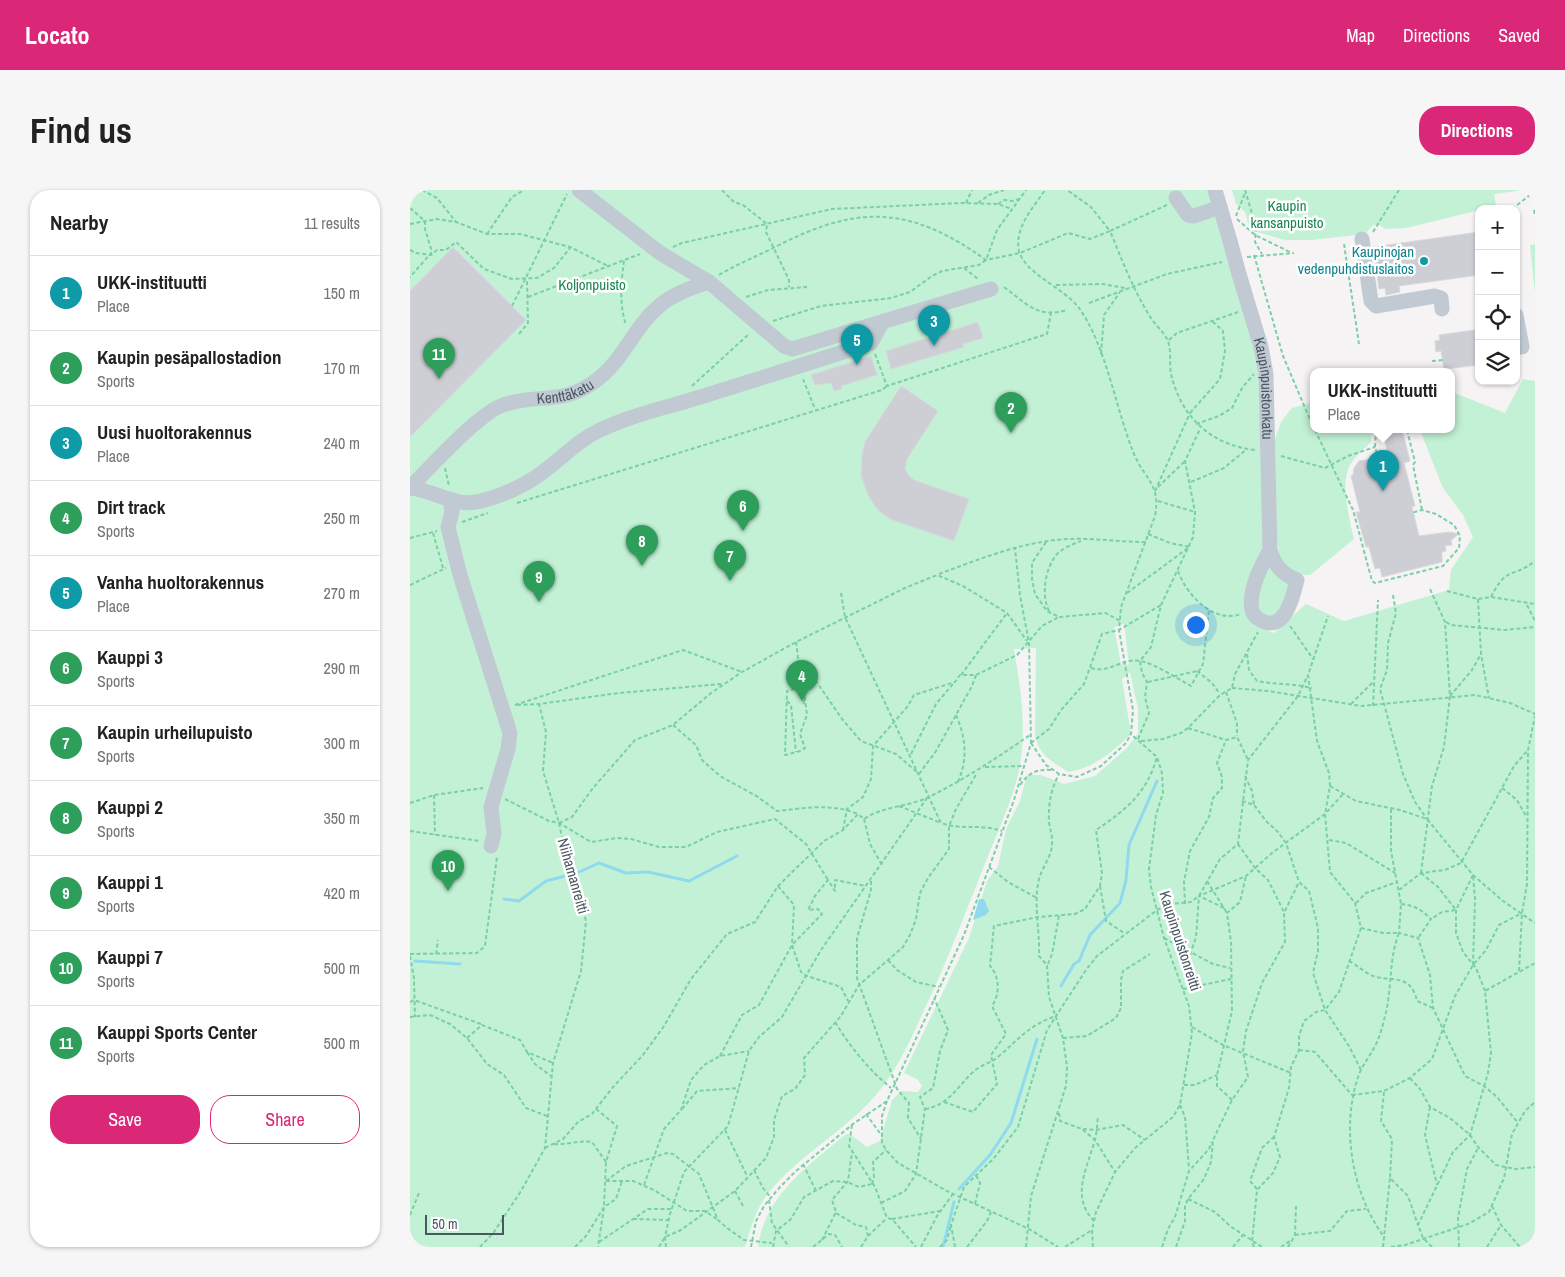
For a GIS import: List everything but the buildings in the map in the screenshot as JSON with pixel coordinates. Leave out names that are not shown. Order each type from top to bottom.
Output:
[{"type":"street","points":[[580,190],[657,251],[709,282],[784,346],[792,349],[991,289]]},
{"type":"street","name":"Kaupinpuistonkatu","points":[[1216,190],[1226,210],[1230,241],[1264,361],[1269,452],[1270,550]]},
{"type":"street","points":[[1176,198],[1188,215],[1194,216],[1226,210]]},
{"type":"street","points":[[1366,238],[1372,301],[1376,306],[1435,296],[1441,298],[1442,309]]},
{"type":"street","name":"Kenttäkatu","points":[[410,488],[474,425],[501,405],[579,392],[607,372],[657,307],[687,290],[709,282]]},
{"type":"street","points":[[410,488],[422,489],[450,500],[476,502],[534,479],[583,439],[622,421],[871,343],[882,323]]},
{"type":"street","points":[[1520,336],[1522,347]]},
{"type":"street","points":[[450,500],[452,512],[448,527],[458,563],[509,706],[510,733],[508,749],[491,807],[494,834],[491,845]]},
{"type":"street","points":[[1270,550],[1278,568],[1297,580],[1292,600],[1283,616],[1272,623],[1264,622],[1257,618],[1252,610],[1256,583],[1270,550]]},
{"type":"path","points":[[422,190],[437,198],[456,222]]},
{"type":"path","points":[[487,234],[512,197],[524,190]]},
{"type":"path","points":[[512,306],[569,190]]},
{"type":"path","points":[[722,190],[734,202],[743,204],[767,224]]},
{"type":"path","points":[[966,203],[972,190]]},
{"type":"path","points":[[977,204],[989,195],[1004,190]]},
{"type":"path","points":[[986,260],[998,230],[1026,190]]},
{"type":"path","points":[[1015,548],[1020,595],[1029,644],[1031,743],[1040,759],[1059,774],[1070,778],[1086,774],[1100,766],[1117,752],[1131,734],[1133,710],[1119,630],[1121,607],[1155,516],[1158,500],[1155,491],[1134,455],[1101,356],[1079,309],[1056,285],[1034,272],[1024,263],[1020,253],[1020,232],[1044,190]]},
{"type":"path","points":[[1067,190],[1091,207],[1110,232],[1149,316],[1168,341],[1171,373],[1181,402],[1200,429],[1224,442],[1247,449],[1269,452],[1318,468],[1332,466],[1355,453],[1375,447]]},
{"type":"path","points":[[1366,238],[1399,190]]},
{"type":"path","points":[[1236,218],[1245,191]]},
{"type":"path","points":[[1245,191],[1256,228],[1255,242],[1262,254]]},
{"type":"path","points":[[1517,205],[1535,191]]},
{"type":"path","points":[[687,391],[760,325],[821,306],[891,298],[910,292],[942,271],[979,265],[986,260],[1020,253],[1068,233],[1090,239],[1110,232],[1166,205],[1176,198]]},
{"type":"path","points":[[998,204],[1004,200],[1013,202],[1020,199]]},
{"type":"path","points":[[528,297],[624,260],[682,243],[832,209],[966,203],[998,204],[1012,209]]},
{"type":"path","points":[[410,208],[425,221],[426,235],[431,246],[431,254]]},
{"type":"path","points":[[1226,210],[1255,236],[1293,253],[1262,254],[1244,257]]},
{"type":"path","points":[[1534,210],[1535,215]]},
{"type":"path","points":[[709,282],[738,264],[822,225],[860,217],[884,215],[921,223],[963,244],[986,260]]},
{"type":"path","points":[[410,224],[437,219],[456,222],[487,234],[520,234],[570,247],[608,266]]},
{"type":"path","points":[[767,224],[766,232],[789,280],[789,287]]},
{"type":"path","points":[[410,276],[431,254],[437,250],[446,250],[456,242],[484,269],[512,279],[537,278],[554,268],[570,247]]},
{"type":"path","points":[[1344,244],[1359,344]]},
{"type":"path","points":[[410,250],[416,254],[431,254]]},
{"type":"path","points":[[1254,255],[1283,356],[1310,420]]},
{"type":"path","points":[[624,260],[621,284],[622,312],[632,341]]},
{"type":"path","points":[[1089,303],[1133,285],[1167,274],[1224,261]]},
{"type":"path","points":[[964,268],[991,289],[1003,287],[1035,310],[1051,314],[1067,310]]},
{"type":"path","points":[[519,334],[528,323],[527,278]]},
{"type":"path","points":[[1056,285],[1102,284],[1125,288]]},
{"type":"path","points":[[730,299],[789,287],[807,287]]},
{"type":"path","points":[[1101,356],[1104,316],[1110,303],[1121,290]]},
{"type":"path","points":[[1168,341],[1177,333],[1236,312],[1250,310]]},
{"type":"path","points":[[510,506],[882,390],[887,386],[1047,334],[1051,314]]},
{"type":"path","points":[[1155,491],[1190,413],[1220,378],[1225,351],[1223,331],[1212,321]]},
{"type":"path","points":[[871,343],[887,386]]},
{"type":"path","points":[[1432,361],[1443,360]]},
{"type":"path","points":[[1196,424],[1219,416],[1232,408],[1242,388],[1264,361]]},
{"type":"path","points":[[1155,491],[1185,461],[1200,429]]},
{"type":"path","points":[[1316,433],[1353,510],[1360,542],[1372,581],[1376,584],[1444,567],[1457,553],[1461,543],[1460,536],[1454,525],[1436,514],[1422,510],[1411,513]]},
{"type":"path","points":[[1376,433],[1375,447],[1380,463]]},
{"type":"path","points":[[1408,433],[1415,462],[1413,465],[1422,510]]},
{"type":"path","points":[[1191,482],[1224,468],[1247,449]]},
{"type":"path","points":[[441,456],[449,482],[450,500]]},
{"type":"path","points":[[1138,739],[1149,713],[1145,698],[1147,682],[1142,673],[1140,661],[1154,640],[1161,605],[1190,547],[1193,537],[1196,512],[1185,461]]},
{"type":"path","points":[[1158,500],[1196,512]]},
{"type":"path","points":[[410,538],[433,533],[494,511]]},
{"type":"path","points":[[410,585],[444,568],[433,533]]},
{"type":"path","points":[[1148,534],[1170,543],[1190,547]]},
{"type":"path","points":[[559,823],[572,817],[628,745],[635,740],[673,725],[742,672],[796,642],[905,588],[1015,548],[1046,542],[1083,540],[1146,542]]},
{"type":"path","points":[[1049,612],[1044,599],[1044,590],[1051,564],[1057,554],[1083,540]]},
{"type":"path","points":[[1046,542],[1032,563],[1032,579],[1035,594],[1049,612],[1059,617]]},
{"type":"path","points":[[1126,593],[1190,547]]},
{"type":"path","points":[[1491,597],[1500,580],[1506,574],[1526,567],[1535,561]]},
{"type":"path","points":[[1178,571],[1182,584],[1193,598],[1209,609],[1233,617],[1252,610]]},
{"type":"path","points":[[937,575],[963,586],[1007,613],[1029,644]]},
{"type":"path","points":[[1421,873],[1432,786],[1444,746],[1450,696],[1445,622],[1430,589]]},
{"type":"path","points":[[1447,591],[1478,599],[1491,597],[1528,605],[1535,604]]},
{"type":"path","points":[[841,592],[845,617],[893,722],[911,755],[927,798],[941,823]]},
{"type":"path","points":[[1393,595],[1396,612],[1388,643],[1387,670],[1380,689],[1403,774],[1414,802],[1461,863],[1503,902],[1522,912],[1535,923]]},
{"type":"path","points":[[1478,599],[1478,627],[1489,698]]},
{"type":"path","points":[[1373,706],[1378,600]]},
{"type":"path","points":[[1058,1247],[1029,1229],[953,1194],[898,1163],[886,1150],[882,1136],[882,1116],[894,1080],[912,1050],[964,935],[1018,787],[1031,743],[1049,729],[1061,710],[1084,684],[1102,634],[1119,630],[1161,605]]},
{"type":"path","points":[[1528,605],[1535,621]]},
{"type":"path","points":[[1091,668],[1107,669],[1125,662],[1140,661],[1191,686],[1197,671],[1203,664],[1209,609]]},
{"type":"path","points":[[911,755],[936,704],[1007,613]]},
{"type":"path","points":[[960,675],[976,676],[1017,655],[1029,644],[1042,626],[1059,617],[1106,613],[1120,622]]},
{"type":"path","points":[[1283,616],[1313,659]]},
{"type":"path","points":[[1190,986],[1186,967],[1196,937],[1199,896],[1220,859],[1238,844],[1242,824],[1242,801],[1248,760],[1298,696],[1322,641],[1328,616]]},
{"type":"path","points":[[1232,688],[1235,674],[1264,622]]},
{"type":"path","points":[[1445,622],[1451,625],[1504,630],[1535,627]]},
{"type":"path","points":[[796,642],[800,668],[800,690]]},
{"type":"path","points":[[509,706],[683,650],[742,672]]},
{"type":"path","points":[[1247,652],[1249,670],[1257,681],[1312,688]]},
{"type":"path","points":[[1450,696],[1472,670],[1481,654]]},
{"type":"path","points":[[800,668],[816,682],[852,732],[861,741],[896,754],[919,774]]},
{"type":"path","points":[[1147,682],[1197,671]]},
{"type":"path","points":[[1197,671],[1212,683],[1220,694]]},
{"type":"path","points":[[1257,1190],[1250,1181],[1262,1148],[1274,1137],[1292,1074],[1291,1067],[1299,1050],[1299,1036],[1304,1021],[1316,1012],[1325,1010],[1339,992],[1348,961],[1361,928],[1356,903],[1330,872],[1326,814],[1330,786],[1329,773],[1317,741],[1312,688],[1308,675]]},
{"type":"path","points":[[919,774],[936,751],[976,676]]},
{"type":"path","points":[[843,830],[847,809],[863,797],[871,779],[873,746],[908,706],[914,695],[955,682]]},
{"type":"path","points":[[1350,704],[1373,682]]},
{"type":"path","points":[[509,706],[539,704],[619,693],[724,684]]},
{"type":"path","points":[[794,688],[800,690],[804,692],[807,715],[800,734],[805,748],[796,753],[785,755],[787,691],[794,688]]},
{"type":"path","points":[[1141,741],[1163,739],[1188,728],[1220,694],[1232,688],[1373,706],[1450,696],[1475,695],[1489,698],[1535,715],[1528,750],[1527,884],[1522,912],[1519,971]]},
{"type":"path","points":[[1226,692],[1237,723],[1237,737],[1248,760]]},
{"type":"path","points":[[787,701],[790,705],[796,753]]},
{"type":"path","points":[[539,704],[546,732],[543,771],[559,823],[591,842],[617,838],[631,839],[659,847],[686,847],[717,832],[775,819],[806,844],[835,891],[835,880],[866,886]]},
{"type":"path","points":[[956,715],[964,733],[966,752],[963,770],[958,782]]},
{"type":"path","points":[[673,725],[696,745],[702,760],[720,776],[751,792],[777,811],[823,807],[847,809],[858,814],[864,819],[870,844],[882,865]]},
{"type":"path","points":[[1188,728],[1226,740],[1237,737]]},
{"type":"path","points":[[864,819],[875,812],[927,798],[978,772],[1030,734]]},
{"type":"path","points":[[1125,934],[1106,921],[1100,886],[1102,873],[1096,830],[1129,807],[1152,775],[1157,757],[1131,734]]},
{"type":"path","points":[[1185,904],[1184,882],[1190,851],[1209,817],[1213,798],[1222,788],[1222,777],[1217,763],[1226,740]]},
{"type":"path","points":[[1399,890],[1421,873],[1445,870],[1461,863],[1514,766],[1528,750]]},
{"type":"path","name":"Kaupinpuistonreitti","points":[[1093,1247],[1092,1230],[1094,1221],[1115,1172],[1145,1140],[1173,1117],[1180,1105],[1192,1027],[1189,1006],[1164,938],[1149,869],[1156,816],[1163,793],[1162,773],[1157,757]]},
{"type":"path","points":[[985,767],[1024,766]]},
{"type":"path","points":[[1018,787],[1027,775],[1041,770],[1053,770]]},
{"type":"path","points":[[665,1237],[681,1230],[735,1191],[747,1176],[766,1158],[774,1137],[774,1120],[782,1096],[794,1089],[805,1075],[804,1058],[836,1022],[859,985],[903,946],[910,935],[916,919],[920,893],[928,878],[950,849],[950,826],[956,809],[978,772]]},
{"type":"path","points":[[1047,965],[1039,956],[1037,898],[1040,875],[1052,853],[1049,802],[1053,785],[1059,774]]},
{"type":"path","points":[[1246,776],[1252,791],[1254,805]]},
{"type":"path","points":[[1330,786],[1356,800],[1400,810],[1427,819]]},
{"type":"path","name":"Niihamanreitti","points":[[410,803],[434,795],[482,788],[549,821],[559,823],[569,872],[586,921],[582,963],[553,1063],[545,1148],[521,1191],[494,1232],[480,1247]]},
{"type":"path","points":[[1502,788],[1517,800],[1526,818]]},
{"type":"path","points":[[940,1247],[947,1240],[964,1187],[994,1158],[1018,1127],[1047,1030],[1097,956],[1157,910],[1170,904],[1185,904],[1212,889],[1246,876],[1286,843],[1326,814],[1344,794]]},
{"type":"path","points":[[434,795],[435,835]]},
{"type":"path","points":[[659,1247],[665,1237],[672,1204],[684,1172],[725,1130],[731,1119],[749,1051],[759,1037],[782,1017],[822,950],[927,798]]},
{"type":"path","points":[[1242,801],[1254,805],[1286,843],[1299,882],[1308,891],[1318,928],[1318,951],[1313,973],[1325,1010],[1350,1046],[1361,1070]]},
{"type":"path","points":[[900,806],[950,826],[965,828],[975,825],[1002,831]]},
{"type":"path","points":[[1384,1238],[1366,1208],[1349,1139],[1352,1095],[1361,1070],[1375,1047],[1381,1029],[1392,977],[1393,947],[1399,934],[1401,904],[1389,836],[1391,809]]},
{"type":"path","points":[[545,1148],[563,1138],[578,1122],[596,1109],[643,1055],[676,1006],[691,979],[727,934],[755,922],[778,886],[824,841],[843,830],[858,814]]},
{"type":"path","points":[[410,831],[491,845],[499,844],[485,946],[477,954],[410,955],[414,978],[414,1017]]},
{"type":"path","points":[[1329,840],[1346,843],[1395,873]]},
{"type":"path","points":[[1189,1171],[1209,1149],[1232,1100],[1248,1077],[1243,1051],[1246,1031],[1262,983],[1285,942],[1284,914],[1268,880],[1255,868],[1238,844]]},
{"type":"path","points":[[988,866],[1008,882],[1037,898]]},
{"type":"path","points":[[1421,873],[1438,887],[1456,910]]},
{"type":"path","points":[[1418,1225],[1454,1152],[1470,1135],[1491,1053],[1485,991],[1473,965],[1463,952],[1456,932],[1456,910],[1473,875]]},
{"type":"path","points":[[1473,875],[1475,899],[1473,965]]},
{"type":"path","points":[[1227,913],[1240,902],[1246,876]]},
{"type":"path","points":[[720,1056],[742,1015],[759,1005],[792,945],[822,914],[818,909],[808,910],[815,896],[828,880]]},
{"type":"path","points":[[871,880],[857,938],[856,967],[859,985],[894,1080],[902,1097],[909,1103],[908,1118],[921,1139]]},
{"type":"path","points":[[1207,881],[1227,913],[1232,942],[1230,968],[1232,1011],[1217,1075],[1217,1086],[1232,1100]]},
{"type":"path","points":[[1284,914],[1299,882]]},
{"type":"path","points":[[1356,903],[1366,893],[1397,882]]},
{"type":"path","points":[[778,886],[794,905],[792,945],[801,972],[807,976],[841,987],[848,1002]]},
{"type":"path","points":[[944,1102],[973,1112],[997,1084],[991,1055],[1006,1034],[992,1006],[998,997],[996,973],[990,966],[994,926],[1038,917],[1075,914],[1084,909],[1100,886]]},
{"type":"path","points":[[1199,896],[1224,908]]},
{"type":"path","points":[[1401,904],[1410,905],[1431,919]]},
{"type":"path","points":[[1418,938],[1431,919],[1442,912],[1456,910]]},
{"type":"path","points":[[1352,1095],[1384,1091],[1410,1078],[1432,1059],[1441,1028],[1455,996],[1473,965],[1486,950],[1499,925],[1522,912]]},
{"type":"path","points":[[1026,1247],[1032,1196],[1066,1086],[1067,1067],[1063,1038],[1049,996],[1047,965],[1052,954],[1059,916]]},
{"type":"path","points":[[1361,928],[1383,934],[1399,934],[1418,938]]},
{"type":"path","points":[[1164,938],[1191,950],[1213,964],[1230,968]]},
{"type":"path","points":[[1418,938],[1430,975],[1433,1008],[1465,1076],[1484,1086],[1518,1123]]},
{"type":"path","points":[[436,954],[438,940]]},
{"type":"path","points":[[1063,1038],[1087,1036],[1116,1018],[1121,1008],[1121,980],[1123,971],[1150,954]]},
{"type":"path","points":[[888,959],[897,970],[916,982],[939,987]]},
{"type":"path","points":[[1348,961],[1372,976],[1392,977],[1402,980],[1415,992],[1417,1001],[1433,1008]]},
{"type":"path","points":[[1485,991],[1535,963]]},
{"type":"path","points":[[1183,989],[1190,986],[1231,979]]},
{"type":"path","points":[[881,1203],[905,1191],[916,1174],[925,1109],[920,1097],[934,1088],[940,1050],[948,1030],[934,998]]},
{"type":"path","points":[[410,1002],[414,1000],[520,1040],[535,1064],[552,1076]]},
{"type":"path","points":[[410,1017],[430,1015],[450,1024],[467,1038],[487,1064],[504,1075],[526,1108],[547,1116]]},
{"type":"path","points":[[925,1109],[944,1102],[955,1095],[961,1084],[973,1072],[993,1061],[1040,1021],[1056,1016]]},
{"type":"path","points":[[836,1022],[852,1048],[872,1072],[891,1088]]},
{"type":"path","points":[[467,1038],[482,1025]]},
{"type":"path","points":[[1192,1027],[1224,1045],[1243,1051],[1292,1074]]},
{"type":"path","points":[[1299,1050],[1315,1052],[1352,1095]]},
{"type":"path","points":[[681,1110],[691,1080],[704,1065],[720,1056],[749,1051]]},
{"type":"path","points":[[527,1052],[553,1063]]},
{"type":"path","points":[[1184,1084],[1195,1084],[1217,1075]]},
{"type":"path","points":[[1410,1078],[1420,1089],[1430,1107],[1450,1118],[1470,1135],[1478,1147],[1496,1165],[1507,1168],[1535,1167]]},
{"type":"path","points":[[644,1186],[652,1158],[664,1129],[697,1091],[739,1088]]},
{"type":"path","points":[[1383,1247],[1392,1139],[1381,1121],[1384,1091]]},
{"type":"path","points":[[751,1247],[756,1221],[770,1199],[803,1164],[866,1114],[887,1101]]},
{"type":"path","points":[[1391,1247],[1458,1227],[1489,1212],[1507,1168],[1512,1134],[1525,1111],[1535,1102]]},
{"type":"path","points":[[1162,1247],[1168,1229],[1176,1217],[1189,1171],[1185,1117],[1180,1105]]},
{"type":"path","points":[[1430,1107],[1425,1135],[1438,1187]]},
{"type":"path","points":[[596,1109],[617,1126],[606,1162],[604,1207],[598,1247]]},
{"type":"path","points":[[1059,1111],[1060,1121],[1082,1129],[1096,1130],[1123,1125],[1145,1140]]},
{"type":"path","points":[[866,1114],[882,1136]]},
{"type":"path","points":[[1094,1221],[1084,1207],[1080,1190],[1083,1172],[1095,1140],[1098,1116]]},
{"type":"path","points":[[853,1124],[849,1146],[872,1184],[886,1218]]},
{"type":"path","points":[[1082,1129],[1095,1140],[1115,1172]]},
{"type":"path","points":[[725,1130],[747,1176]]},
{"type":"path","points":[[1254,1247],[1252,1242],[1257,1190],[1273,1173],[1280,1156],[1274,1137]]},
{"type":"path","points":[[554,1144],[567,1145],[579,1140],[592,1142],[606,1162]]},
{"type":"path","points":[[1176,1247],[1185,1221],[1188,1198],[1204,1179],[1211,1162],[1213,1140]]},
{"type":"path","points":[[1459,1247],[1458,1218],[1467,1170],[1478,1147]]},
{"type":"path","points":[[872,1184],[874,1177],[873,1162],[886,1150]]},
{"type":"path","points":[[852,1152],[848,1182],[832,1200],[836,1212],[856,1225],[866,1227],[868,1236]]},
{"type":"path","points":[[606,1181],[626,1166],[667,1153],[672,1154],[699,1174],[718,1220]]},
{"type":"path","points":[[803,1164],[816,1191]]},
{"type":"path","points":[[754,1170],[770,1199],[772,1223],[788,1246]]},
{"type":"path","points":[[975,1204],[980,1183],[976,1175]]},
{"type":"path","points":[[1390,1178],[1408,1196],[1423,1238],[1432,1247]]},
{"type":"path","points":[[606,1181],[622,1181],[644,1186],[687,1211],[708,1212],[744,1240],[772,1243]]},
{"type":"path","points":[[575,1247],[586,1236],[604,1207],[616,1199],[622,1181]]},
{"type":"path","points":[[773,1247],[772,1243],[776,1231],[791,1219],[804,1197],[833,1181],[848,1182],[859,1187],[872,1184]]},
{"type":"path","points":[[735,1191],[743,1206]]},
{"type":"path","points":[[410,1215],[419,1193]]},
{"type":"path","points":[[921,1247],[940,1211],[953,1194]]},
{"type":"path","points":[[1188,1198],[1215,1212],[1252,1242],[1262,1247]]},
{"type":"path","points":[[1288,1247],[1295,1234],[1296,1206]]},
{"type":"path","points":[[1492,1206],[1501,1225],[1520,1247]]},
{"type":"path","points":[[1295,1234],[1330,1231],[1348,1211],[1366,1208]]},
{"type":"path","points":[[599,1242],[648,1209],[671,1209]]},
{"type":"path","points":[[886,1218],[892,1220],[940,1211]]},
{"type":"path","points":[[822,1240],[836,1212]]},
{"type":"path","points":[[966,1247],[986,1222],[991,1212]]},
{"type":"path","points":[[861,1247],[868,1236],[886,1218]]},
{"type":"path","points":[[632,1219],[669,1220]]},
{"type":"path","points":[[892,1220],[916,1247]]},
{"type":"path","points":[[1487,1247],[1501,1225]]},
{"type":"path","points":[[952,1226],[955,1247]]},
{"type":"path","points":[[1065,1247],[1092,1230]]},
{"type":"path","points":[[813,1247],[829,1234],[835,1235],[842,1247]]},
{"type":"path","points":[[1233,1247],[1243,1235]]},
{"type":"path","points":[[665,1237],[666,1247]]},
{"type":"path","points":[[1281,1247],[1292,1240]]},
{"type":"green space","name":"Koljonpuisto","points":[[410,190],[1210,190],[1259,363],[1264,549],[1247,612],[1255,626],[1274,633],[1306,604],[1344,621],[1449,590],[1451,570],[1473,537],[1463,515],[1443,488],[1421,433],[1455,433],[1455,393],[1505,413],[1523,379],[1535,381],[1535,1247],[758,1247],[762,1229],[769,1212],[790,1183],[803,1170],[846,1134],[851,1135],[867,1147],[880,1141],[892,1100],[901,1091],[918,1092],[922,1086],[918,1080],[904,1073],[969,938],[987,881],[998,866],[1006,829],[1020,801],[1027,775],[1041,775],[1064,784],[1095,776],[1127,748],[1138,733],[1138,709],[1130,672],[1122,679],[1131,734],[1102,758],[1086,767],[1068,772],[1051,761],[1039,747],[1035,734],[1036,648],[1014,649],[1023,717],[1023,731],[1019,770],[1012,796],[949,954],[909,1042],[891,1075],[875,1096],[849,1122],[806,1156],[779,1181],[763,1201],[751,1227],[745,1247],[410,1247]],"holes":[[[1124,624],[1129,665],[1121,664],[1114,627]]]},
{"type":"green space","name":"Kaupin kansanpuisto","points":[[1232,190],[1524,190],[1494,194],[1496,205],[1475,205],[1475,211],[1406,228],[1385,229],[1378,224],[1372,226],[1365,234],[1312,240],[1285,240],[1250,230],[1245,212],[1236,204]]},
{"type":"green space","points":[[1535,244],[1535,294],[1530,245]]},
{"type":"green space","points":[[1310,403],[1310,433],[1371,433],[1371,442],[1357,456],[1347,473],[1345,488],[1354,539],[1310,575],[1303,575],[1291,570],[1280,559],[1277,540],[1275,439],[1281,422],[1292,408]]},
{"type":"green space","points":[[1269,563],[1289,582],[1289,600],[1274,618],[1260,615],[1257,591]]},
{"type":"water","points":[[979,899],[984,899],[989,911],[986,915],[973,920]]},
{"type":"waterway","points":[[1061,986],[1074,964],[1079,961],[1090,935],[1120,903],[1126,880],[1129,845],[1157,781]]},
{"type":"waterway","points":[[504,899],[519,901],[546,881],[577,873],[599,863],[626,873],[648,872],[689,881],[737,856]]},
{"type":"waterway","points":[[415,961],[460,964]]},
{"type":"waterway","points":[[959,1189],[990,1155],[1011,1123],[1037,1039]]},
{"type":"waterway","points":[[943,1247],[954,1202]]},
{"type":"place","name":"Kaupinojan vedenpuhdistuslaitos","points":[[1424,261]]},
{"type":"place","name":"Uusi huoltorakennus","points":[[934,346]]},
{"type":"place","name":"Vanha huoltorakennus","points":[[857,365]]},
{"type":"place","name":"Kauppi Sports Center","points":[[439,379]]},
{"type":"place","name":"Kaupin pesäpallostadion","points":[[1011,433]]},
{"type":"place","name":"UKK-instituutti","points":[[1383,491]]},
{"type":"place","name":"Kauppi 3","points":[[743,531]]},
{"type":"place","name":"Kauppi 2","points":[[642,566]]},
{"type":"place","name":"Kaupin urheilupuisto","points":[[730,581]]},
{"type":"place","name":"Kauppi 1","points":[[539,602]]},
{"type":"place","name":"Dirt track","points":[[802,701]]},
{"type":"place","name":"Kauppi 7","points":[[448,891]]}]
